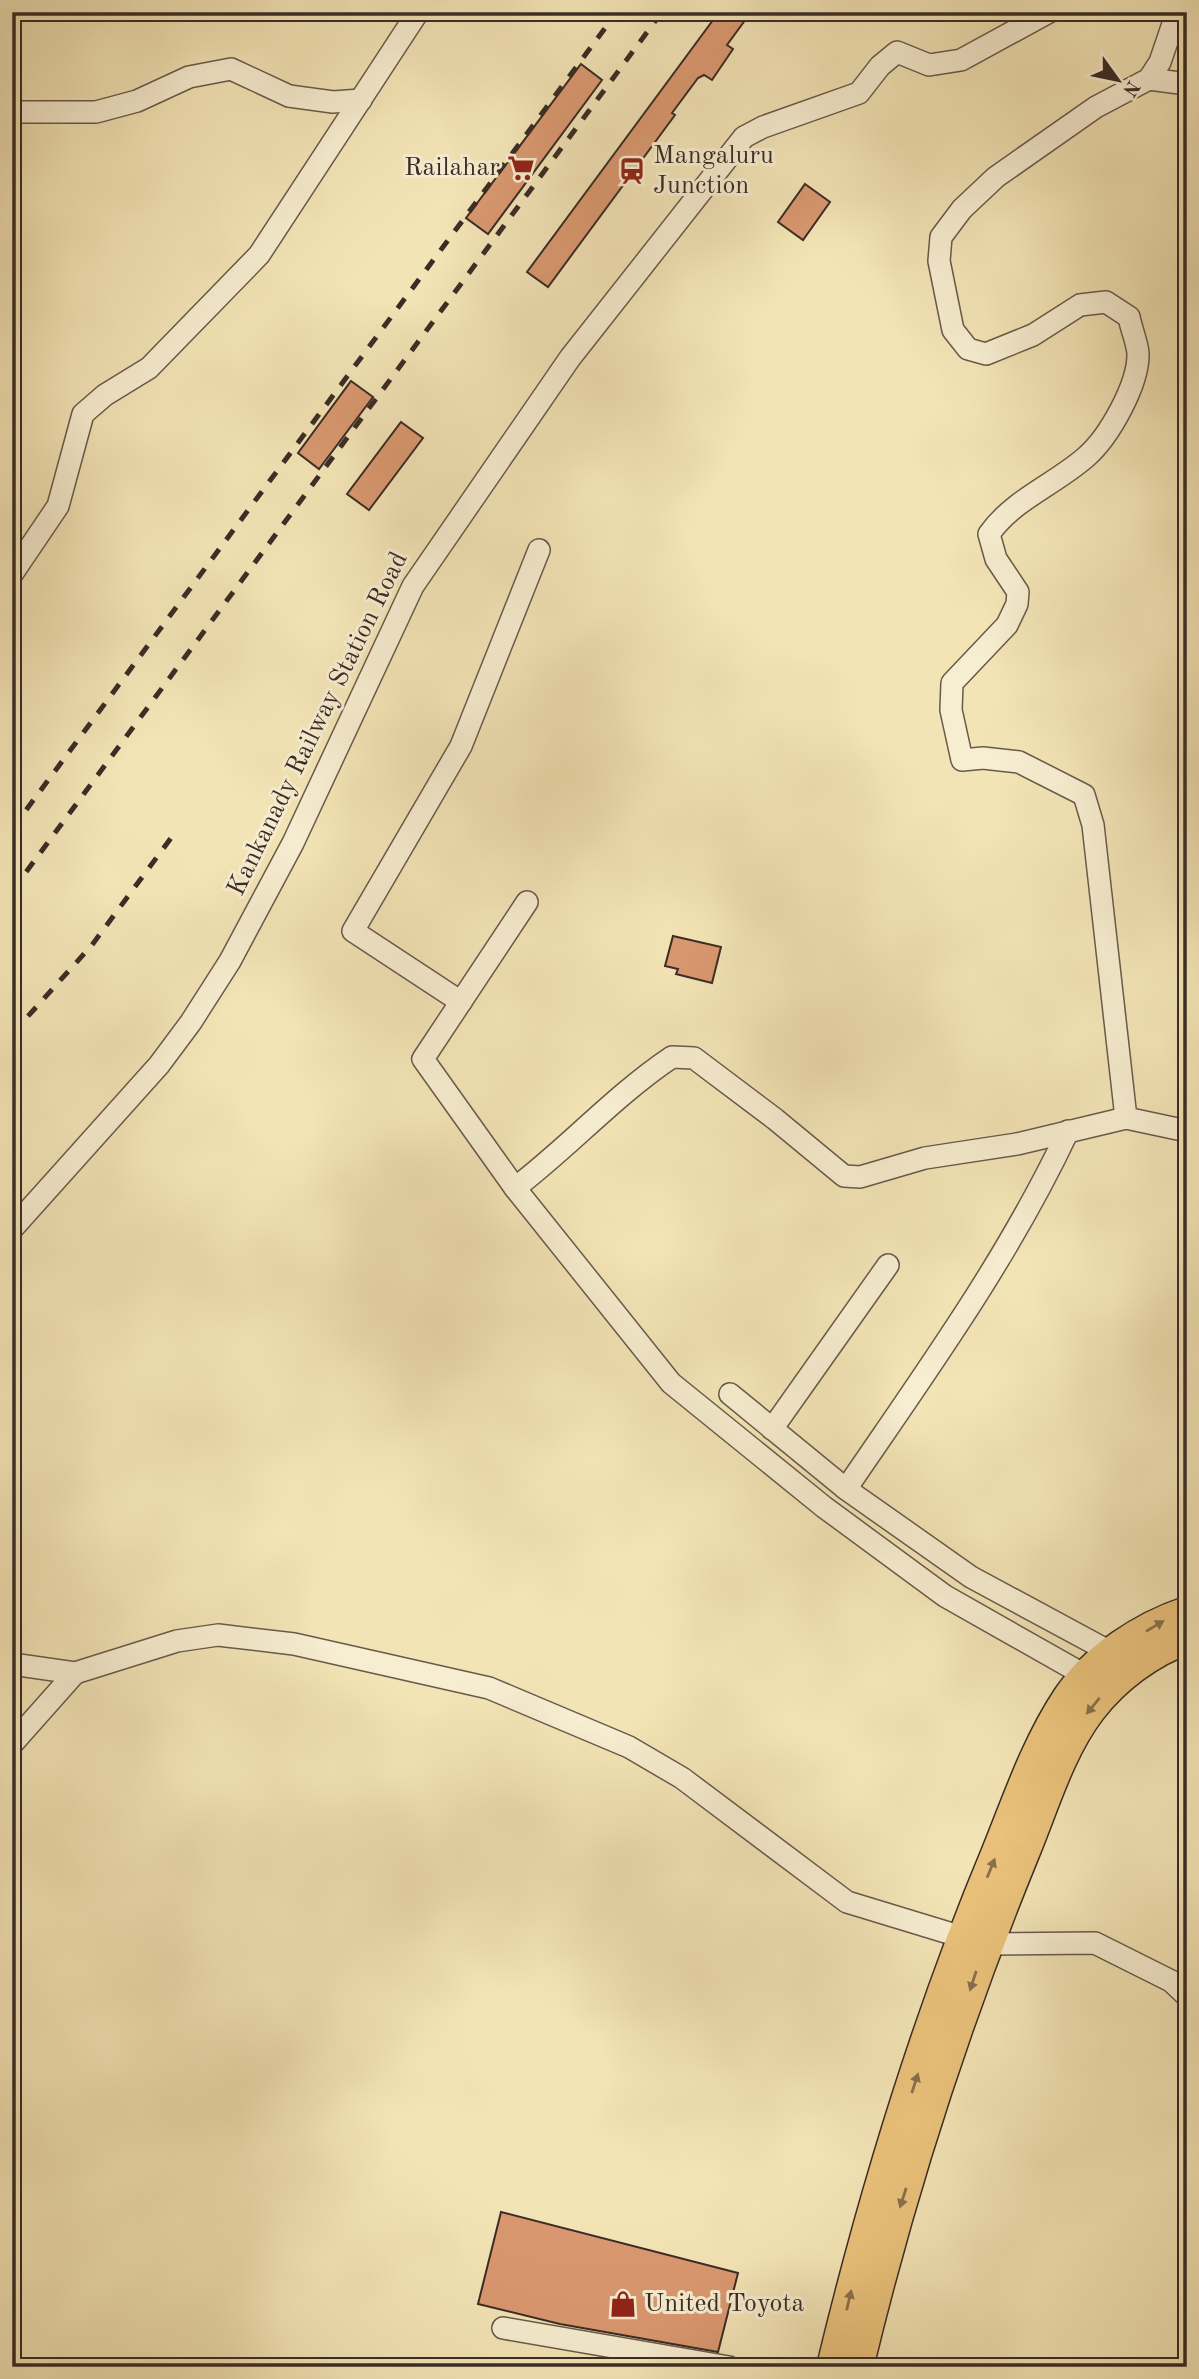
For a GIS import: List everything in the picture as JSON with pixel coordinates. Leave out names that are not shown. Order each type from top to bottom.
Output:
[{"type":"highway","points":[[833,2367],[860,2254],[974,1940],[1039,1749],[1069,1697],[1112,1653],[1165,1620],[1187,1613]]},
{"type":"highway","points":[[858,2367],[883,2260],[974,1940],[1060,1759],[1089,1711],[1131,1669],[1187,1638]]},
{"type":"street","points":[[12,574],[58,506],[83,414],[105,395],[149,368],[259,255],[418,12]]},
{"type":"street","name":"Kankanady Railway Station Road","points":[[12,1229],[159,1065],[191,1023],[230,961],[293,843],[413,586],[570,358],[744,137],[763,127],[859,93],[880,66],[897,52],[929,65],[961,60],[1049,12]]},
{"type":"street","points":[[1126,1118],[1093,825],[1084,794],[1019,762],[983,758],[962,760],[951,710],[952,683],[1007,625],[1017,604],[1018,592],[996,559],[989,534],[1004,513],[1087,457],[1111,424],[1133,386],[1138,353],[1129,317],[1106,302],[1080,305],[1033,335],[986,354],[968,349],[953,330],[939,261],[941,237],[962,209],[996,177],[1096,107],[1149,79],[1160,62],[1177,12]]},
{"type":"street","points":[[12,112],[96,112],[137,100],[189,77],[230,69],[289,96],[333,102],[361,100]]},
{"type":"street","points":[[1149,79],[1187,84]]},
{"type":"street","points":[[461,1002],[353,930],[461,746],[539,550]]},
{"type":"street","points":[[527,902],[424,1059],[515,1188],[671,1383],[824,1507],[945,1596],[1087,1676]]},
{"type":"street","points":[[515,1188],[556,1157],[607,1106],[672,1057],[694,1058],[775,1119],[844,1176],[860,1177],[925,1158],[1017,1144],[1126,1118],[1187,1131]]},
{"type":"street","points":[[846,1489],[955,1329],[1041,1188],[1068,1131]]},
{"type":"street","points":[[772,1429],[888,1265]]},
{"type":"street","points":[[730,1394],[846,1489],[971,1577],[1112,1653]]},
{"type":"street","points":[[12,1664],[75,1674],[177,1641],[218,1635],[294,1644],[489,1688],[629,1747],[672,1772],[847,1902],[925,1928],[974,1940],[1096,1943],[1171,1981],[1187,1996]]},
{"type":"street","points":[[12,1744],[75,1674]]},
{"type":"street","points":[[503,2328],[729,2367]]},
{"type":"building","points":[[719,12],[751,12],[727,45],[733,49],[712,80],[704,75],[698,78],[672,113],[675,115],[548,287],[527,272]]},
{"type":"building","points":[[581,64],[602,80],[488,234],[466,218]]},
{"type":"building","points":[[805,184],[830,202],[803,240],[778,222]]},
{"type":"building","points":[[351,381],[373,397],[319,469],[298,453]]},
{"type":"building","points":[[401,422],[423,438],[369,510],[347,494]]},
{"type":"building","points":[[673,936],[721,947],[712,983],[676,974],[678,969],[665,966]]},
{"type":"building","points":[[501,2212],[738,2273],[718,2352],[560,2324],[478,2304]]},
{"type":"railway","points":[[12,829],[617,12]]},
{"type":"railway","points":[[12,891],[662,12]]},
{"type":"railway","points":[[12,1034],[92,945],[174,834]]},
{"type":"railway","points":[[12,1009],[29,993]]},
{"type":"place","name":"Railahar","points":[[521,168]]},
{"type":"place","name":"Mangaluru Junction","points":[[632,171]]},
{"type":"place","name":"United Toyota","points":[[623,2304]]}]
